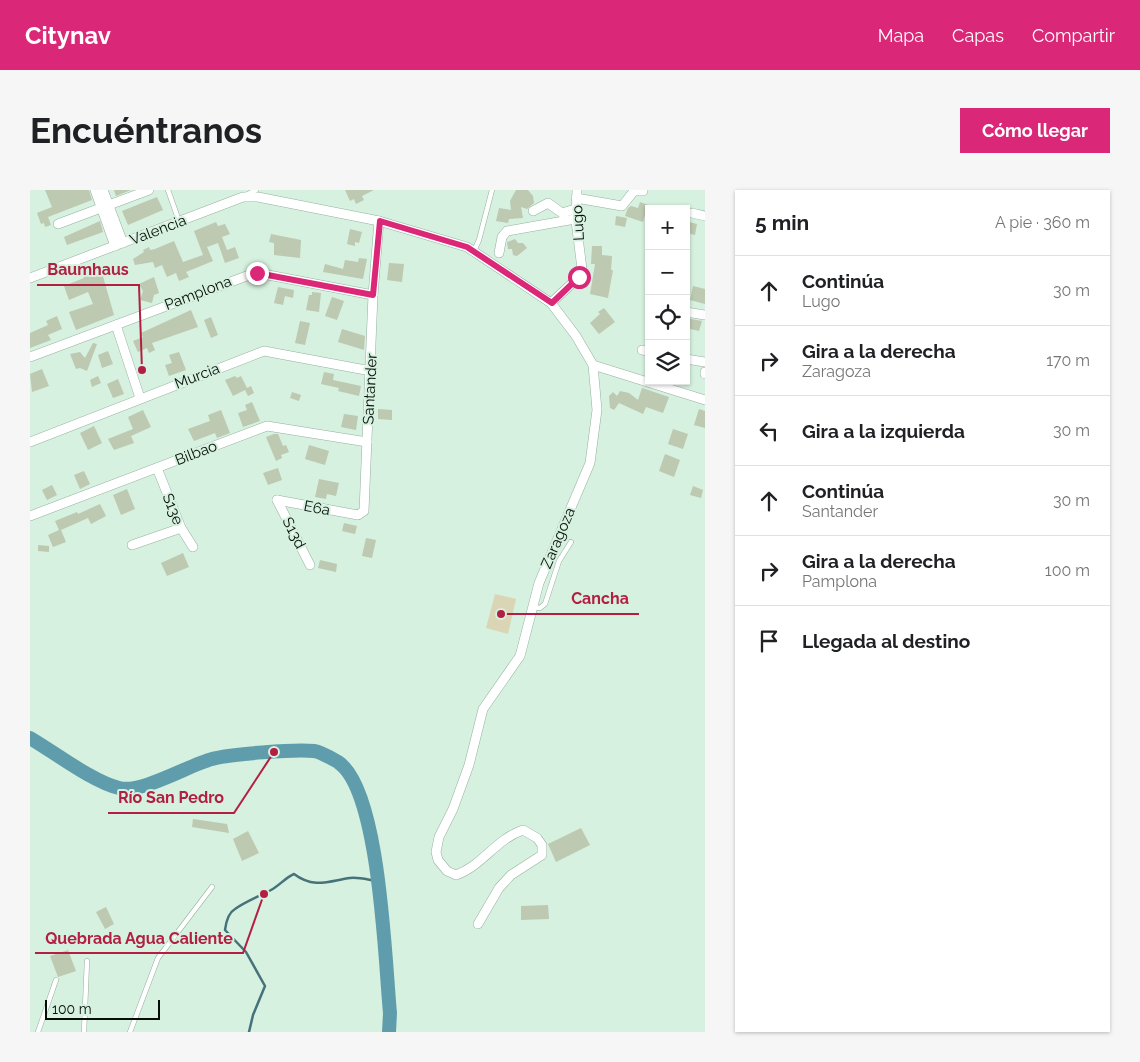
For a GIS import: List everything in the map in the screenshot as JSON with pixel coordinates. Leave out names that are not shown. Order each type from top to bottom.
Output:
[{"type":"street","points":[[95,190],[105,206],[119,244]]},
{"type":"street","points":[[103,190],[105,206]]},
{"type":"street","points":[[58,224],[136,192],[149,190]]},
{"type":"street","points":[[577,194],[622,206],[634,191],[643,191]]},
{"type":"street","name":"Lugo","points":[[552,303],[581,274],[576,219],[577,194]]},
{"type":"street","name":"Valencia","points":[[30,278],[243,197]]},
{"type":"street","name":"Zaragoza","points":[[243,197],[263,197],[380,221],[459,243],[552,303],[576,336],[592,365],[597,410],[590,463],[539,584],[520,656],[483,709],[469,765],[453,809],[439,837],[436,852],[438,860],[447,871],[456,875],[469,870],[504,838],[523,830],[537,838],[542,845],[542,855],[511,875],[499,888],[478,924]]},
{"type":"street","points":[[533,210],[548,203],[562,213],[576,209]]},
{"type":"street","points":[[692,213],[705,216]]},
{"type":"street","points":[[499,252],[502,237],[507,231],[576,219]]},
{"type":"street","name":"Santander","points":[[358,515],[364,511],[373,295],[380,221]]},
{"type":"street","name":"Pamplona","points":[[30,357],[252,274],[263,274],[373,295]]},
{"type":"street","points":[[690,313],[705,315]]},
{"type":"street","points":[[116,325],[140,398]]},
{"type":"street","name":"Murcia","points":[[30,442],[264,351],[371,371]]},
{"type":"street","points":[[690,360],[705,362]]},
{"type":"street","points":[[592,365],[705,400]]},
{"type":"street","name":"Bilbao","points":[[30,516],[267,426],[367,442]]},
{"type":"street","name":"S13e","points":[[157,468],[181,528],[193,548]]},
{"type":"street","name":"E6a","points":[[277,500],[358,515]]},
{"type":"street","name":"S13d","points":[[277,500],[310,565]]},
{"type":"street","points":[[132,545],[181,528]]},
{"type":"lane","points":[[168,190],[179,221]]},
{"type":"lane","name":"Valencia","points":[[243,197],[256,190]]},
{"type":"lane","points":[[474,251],[479,240],[492,190]]},
{"type":"lane","points":[[532,607],[540,608],[545,604],[559,561],[571,542]]},
{"type":"lane","points":[[130,1032],[158,958],[212,887]]},
{"type":"lane","points":[[84,1032],[87,961]]},
{"type":"lane","points":[[38,1032],[56,980]]},
{"type":"shaded area","points":[[495,594],[516,599],[508,634],[486,628]]},
{"type":"building","points":[[45,190],[89,190],[92,200],[48,217],[51,225],[45,227],[44,223],[41,224],[37,213],[52,207]]},
{"type":"building","points":[[114,190],[131,190],[116,196]]},
{"type":"building","points":[[345,190],[374,190],[362,196],[364,200],[356,204],[354,199],[350,201]]},
{"type":"building","points":[[516,190],[528,190],[533,196],[534,203],[527,209],[521,207],[523,218],[509,219],[508,223],[496,221],[499,208],[511,210],[510,201]]},
{"type":"building","points":[[157,197],[163,210],[128,225],[122,211]]},
{"type":"building","points":[[640,202],[648,205],[645,205],[643,222],[625,216],[628,208],[631,206],[638,208]]},
{"type":"building","points":[[616,216],[627,218],[625,227],[615,225]]},
{"type":"building","points":[[100,221],[103,232],[67,245],[64,237]]},
{"type":"building","points":[[216,222],[218,226],[225,224],[230,234],[222,237],[227,250],[235,247],[239,258],[225,263],[218,243],[207,247],[213,261],[186,272],[189,277],[179,281],[176,273],[167,277],[162,265],[155,268],[153,262],[135,265],[133,259],[144,252],[143,250],[149,247],[150,250],[155,249],[174,241],[183,262],[203,255],[194,231]]},
{"type":"building","points":[[690,222],[697,224],[695,235],[690,234]]},
{"type":"building","points":[[350,229],[362,232],[359,243],[355,242],[355,246],[347,244]]},
{"type":"building","points":[[271,234],[301,240],[300,258],[274,255],[274,243],[269,242]]},
{"type":"building","points":[[515,239],[518,243],[523,243],[527,248],[517,256],[513,255],[512,249],[508,249],[507,242]]},
{"type":"building","points":[[592,246],[602,246],[602,255],[612,256],[611,270],[613,270],[608,298],[590,294],[595,264],[591,264]]},
{"type":"building","points":[[359,258],[367,259],[363,279],[323,272],[325,264],[343,269],[345,260],[358,262]]},
{"type":"building","points":[[389,263],[404,264],[402,282],[387,280]]},
{"type":"building","points":[[100,266],[114,315],[76,330],[69,312],[93,304],[88,292],[69,300],[64,286],[84,278],[81,272]]},
{"type":"building","points":[[154,277],[159,293],[154,295],[152,303],[140,300],[143,291],[139,284]]},
{"type":"building","points":[[693,286],[705,289],[705,304],[690,300]]},
{"type":"building","points":[[278,287],[294,290],[293,298],[285,296],[283,305],[274,303]]},
{"type":"building","points":[[312,292],[321,293],[319,312],[306,310],[309,295],[312,295]]},
{"type":"building","points":[[332,297],[344,301],[337,320],[325,316]]},
{"type":"building","points":[[604,308],[615,322],[599,334],[590,323],[600,314],[598,312]]},
{"type":"building","points":[[191,310],[198,327],[152,343],[155,350],[149,353],[147,348],[138,352],[133,341],[143,337],[141,333]]},
{"type":"building","points":[[57,316],[62,329],[48,335],[51,340],[30,348],[30,333],[48,325],[46,321]]},
{"type":"building","points":[[211,317],[218,335],[211,338],[204,320]]},
{"type":"building","points":[[690,319],[702,321],[699,331],[690,329]]},
{"type":"building","points":[[300,321],[310,323],[305,345],[295,343]]},
{"type":"building","points":[[342,329],[365,336],[364,350],[338,342]]},
{"type":"building","points":[[93,343],[97,344],[87,371],[80,368],[76,369],[70,354],[80,352],[85,358]]},
{"type":"building","points":[[108,351],[113,364],[102,368],[98,355]]},
{"type":"building","points":[[179,352],[186,370],[169,376],[165,365],[172,363],[169,355]]},
{"type":"building","points":[[42,369],[49,386],[32,392],[30,374]]},
{"type":"building","points":[[324,372],[334,374],[333,380],[361,386],[359,396],[338,391],[339,388],[321,384]]},
{"type":"building","points":[[98,376],[101,383],[92,387],[90,380]]},
{"type":"building","points":[[235,376],[237,378],[241,376],[247,388],[251,386],[254,393],[248,396],[245,390],[233,396],[225,380]]},
{"type":"building","points":[[118,379],[124,394],[113,398],[107,384]]},
{"type":"building","points":[[642,388],[669,397],[663,413],[646,407],[643,414],[619,403],[614,410],[610,408],[609,396],[613,392],[617,396],[620,391],[629,393],[638,400]]},
{"type":"building","points":[[292,392],[301,395],[299,401],[290,398]]},
{"type":"building","points":[[252,402],[260,421],[243,427],[238,413],[247,410],[245,405]]},
{"type":"building","points":[[378,409],[392,410],[392,420],[378,419]]},
{"type":"building","points":[[699,409],[705,411],[705,428],[694,425]]},
{"type":"building","points":[[143,410],[151,427],[131,436],[134,443],[114,450],[108,439],[133,429],[128,417]]},
{"type":"building","points":[[221,410],[230,433],[217,438],[215,433],[194,441],[188,429],[210,421],[208,415]]},
{"type":"building","points":[[344,414],[358,416],[356,430],[341,427]]},
{"type":"building","points":[[94,426],[102,443],[88,450],[80,433]]},
{"type":"building","points":[[673,429],[688,434],[683,449],[668,444]]},
{"type":"building","points":[[278,434],[283,446],[286,445],[289,452],[281,455],[282,458],[276,461],[266,437]]},
{"type":"building","points":[[309,445],[329,451],[325,465],[305,459]]},
{"type":"building","points":[[665,454],[680,460],[674,477],[659,471]]},
{"type":"building","points":[[278,468],[282,480],[268,485],[263,473]]},
{"type":"building","points":[[84,471],[90,484],[80,489],[74,475]]},
{"type":"building","points":[[319,479],[339,483],[336,496],[327,494],[326,499],[315,497]]},
{"type":"building","points":[[52,485],[57,495],[47,500],[42,490]]},
{"type":"building","points":[[693,486],[703,490],[701,498],[690,495]]},
{"type":"building","points":[[127,489],[135,509],[121,515],[113,495]]},
{"type":"building","points":[[100,504],[106,516],[91,524],[88,518],[61,530],[66,542],[53,547],[48,535],[59,530],[55,521],[77,512],[78,514]]},
{"type":"building","points":[[344,523],[357,526],[355,534],[342,531]]},
{"type":"building","points":[[366,538],[376,540],[372,558],[362,556]]},
{"type":"building","points":[[38,545],[49,546],[49,552],[38,551]]},
{"type":"building","points":[[183,553],[189,567],[167,576],[161,563]]},
{"type":"building","points":[[320,560],[337,564],[336,572],[318,568]]},
{"type":"building","points":[[193,819],[227,824],[229,833],[192,827]]},
{"type":"building","points":[[581,828],[590,845],[556,862],[548,844]]},
{"type":"building","points":[[248,831],[259,853],[242,861],[233,839]]},
{"type":"building","points":[[548,905],[549,919],[521,920],[521,906]]},
{"type":"building","points":[[106,907],[114,924],[105,929],[96,912]]},
{"type":"building","points":[[68,950],[76,971],[58,977],[50,956]]},
{"type":"waterway","points":[[30,738],[98,780],[109,785],[128,789],[152,783],[202,762],[233,755],[278,751],[314,751],[338,762],[352,778],[363,805],[372,840],[382,918],[390,1013],[389,1032]]},
{"type":"waterway","points":[[249,1032],[253,1015],[265,986],[246,952],[225,930],[229,915],[235,909],[274,888],[294,874],[301,879],[315,883],[353,878],[377,881]]},
{"type":"place","name":"Baumhaus","points":[[142,370]]},
{"type":"place","name":"Cancha","points":[[501,614]]},
{"type":"place","name":"Río San Pedro","points":[[274,752]]},
{"type":"place","name":"Quebrada Agua Caliente","points":[[264,894]]},
{"type":"route","points":[[257,273],[373,295],[380,221],[459,243],[552,303],[579,277]]}]
